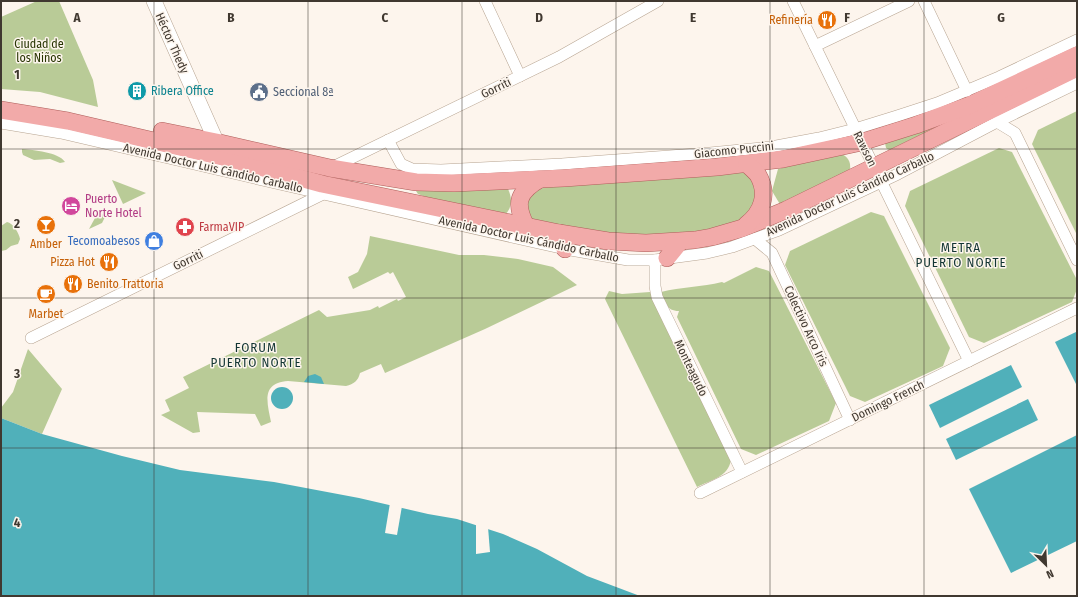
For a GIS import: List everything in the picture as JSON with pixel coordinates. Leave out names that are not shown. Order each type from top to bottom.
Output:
[{"type":"main road","name":"Héctor Thedy","points":[[154,1],[223,157]]},
{"type":"main road","name":"Avenida Doctor Luis Cándido Carballo","points":[[1,110],[68,121],[223,157],[330,168],[416,182],[454,182],[540,178],[747,164],[783,159],[858,135],[916,125],[970,105],[1077,55]]},
{"type":"main road","points":[[1029,63],[1049,69]]},
{"type":"main road","name":"Avenida Doctor Luis Cándido Carballo","points":[[1,98],[322,184],[526,226],[562,241],[646,243],[680,242],[749,233],[786,210],[1077,68]]},
{"type":"main road","points":[[974,118],[997,122]]},
{"type":"main road","points":[[771,147],[783,159]]},
{"type":"main road","points":[[747,164],[757,175],[763,189],[762,205],[749,233]]},
{"type":"main road","points":[[526,226],[520,213],[520,198],[527,186],[540,178]]},
{"type":"main road","points":[[661,259],[680,242]]},
{"type":"street","points":[[484,1],[520,76]]},
{"type":"street","name":"Gorriti","points":[[330,168],[559,57],[658,1]]},
{"type":"street","name":"Rawson","points":[[794,1],[969,361]]},
{"type":"street","points":[[815,46],[910,1]]},
{"type":"street","points":[[924,1],[967,91]]},
{"type":"street","name":"Giacomo Puccini","points":[[388,140],[401,164],[412,169],[441,170],[562,164],[710,153],[771,147],[819,138],[858,135],[897,116],[967,91],[1077,40]]},
{"type":"street","name":"Avenida Doctor Luis Cándido Carballo","points":[[1,123],[223,157],[323,194],[562,241],[628,260],[661,259],[707,253],[732,247],[749,233],[779,230],[881,182],[997,122],[1077,83]]},
{"type":"street","points":[[997,122],[1015,133],[1077,260]]},
{"type":"street","name":"Gorriti","points":[[31,338],[323,194]]},
{"type":"street","name":"Colectivo Arco Iris","points":[[749,233],[772,253],[850,420]]},
{"type":"street","name":"Monteagudo","points":[[661,259],[655,286],[657,296],[742,472]]},
{"type":"street","name":"Domingo French","points":[[700,493],[1077,308]]},
{"type":"green space","name":"Ciudad de los Niños","points":[[37,1],[59,1],[93,80],[98,107],[40,92],[1,89],[1,17]]},
{"type":"green space","points":[[1077,59],[889,150],[886,148],[885,143]]},
{"type":"green space","points":[[1077,111],[1077,235],[1032,144],[1038,130]]},
{"type":"green space","points":[[999,148],[1012,152],[1077,280],[1077,289],[1072,302],[984,343],[969,337],[905,206],[910,191]]},
{"type":"green space","points":[[22,149],[52,154],[65,162],[60,163],[50,159],[34,160],[23,155]]},
{"type":"green space","points":[[840,153],[848,160],[850,170],[781,206],[772,191],[778,169]]},
{"type":"green space","points":[[741,170],[755,181],[755,205],[741,220],[705,233],[635,239],[528,219],[526,198],[538,186]]},
{"type":"green space","points":[[112,180],[146,193],[123,204]]},
{"type":"green space","points":[[506,185],[511,197],[511,205],[504,216],[426,197],[418,194],[416,191],[421,189]]},
{"type":"green space","points":[[108,211],[102,223],[89,229],[95,218]]},
{"type":"green space","points":[[871,212],[884,216],[950,348],[943,366],[865,402],[850,396],[785,265],[790,251]]},
{"type":"green space","points":[[7,222],[15,229],[20,239],[18,244],[1,251],[1,226]]},
{"type":"green space","points":[[370,236],[459,255],[484,255],[518,259],[553,267],[577,285],[485,329],[385,373],[381,364],[360,373],[357,380],[346,386],[288,381],[273,385],[268,395],[268,407],[271,422],[261,426],[255,414],[197,412],[200,432],[193,433],[161,415],[170,411],[165,400],[189,388],[183,377],[319,310],[327,317],[370,310],[378,306],[379,308],[397,299],[398,301],[406,297],[393,272],[390,274],[388,272],[353,289],[348,277],[358,272],[367,254]]},
{"type":"green space","points":[[756,267],[769,271],[836,403],[829,421],[756,455],[741,449],[677,317],[679,311],[669,308],[661,292],[722,282],[724,283]]},
{"type":"green space","points":[[609,291],[622,294],[650,292],[731,460],[729,466],[723,474],[697,487],[605,299]]},
{"type":"green space","points":[[28,349],[62,389],[42,434],[1,418],[1,408],[13,392]]},
{"type":"water","points":[[1076,332],[1077,334],[1077,386],[1055,342]]},
{"type":"water","points":[[1011,365],[1022,387],[940,428],[929,405]]},
{"type":"water","points":[[315,374],[321,377],[324,384],[304,382],[308,376]]},
{"type":"water","points":[[282,387],[290,390],[293,398],[290,406],[282,409],[274,406],[271,398],[274,390]]},
{"type":"water","points":[[1028,399],[1038,420],[956,460],[946,439]]},
{"type":"water","points":[[1,418],[42,434],[180,470],[274,482],[457,519],[503,534],[537,549],[587,576],[640,596],[1,596]]},
{"type":"water","points":[[1077,435],[1077,541],[1011,573],[969,489]]},
{"type":"pier","points":[[390,503],[402,506],[397,535],[385,533]]},
{"type":"pier","points":[[476,523],[488,527],[490,552],[476,554]]},
{"type":"place","name":"Refinería","points":[[827,20]]},
{"type":"place","name":"Ribera Office","points":[[137,91]]},
{"type":"place","name":"Seccional 8ª","points":[[259,92]]},
{"type":"place","name":"Puerto Norte Hotel","points":[[71,206]]},
{"type":"place","name":"Amber","points":[[46,225]]},
{"type":"place","name":"FarmaVIP","points":[[185,227]]},
{"type":"place","name":"Tecomoabesos","points":[[154,241]]},
{"type":"place","name":"Pizza Hot","points":[[109,262]]},
{"type":"place","name":"Benito Trattoria","points":[[73,284]]},
{"type":"place","name":"Marbet","points":[[46,294]]},
{"type":"district","name":"METRA PUERTO NORTE","points":[[961,254]]},
{"type":"district","name":"FORUM PUERTO NORTE","points":[[256,354]]}]
